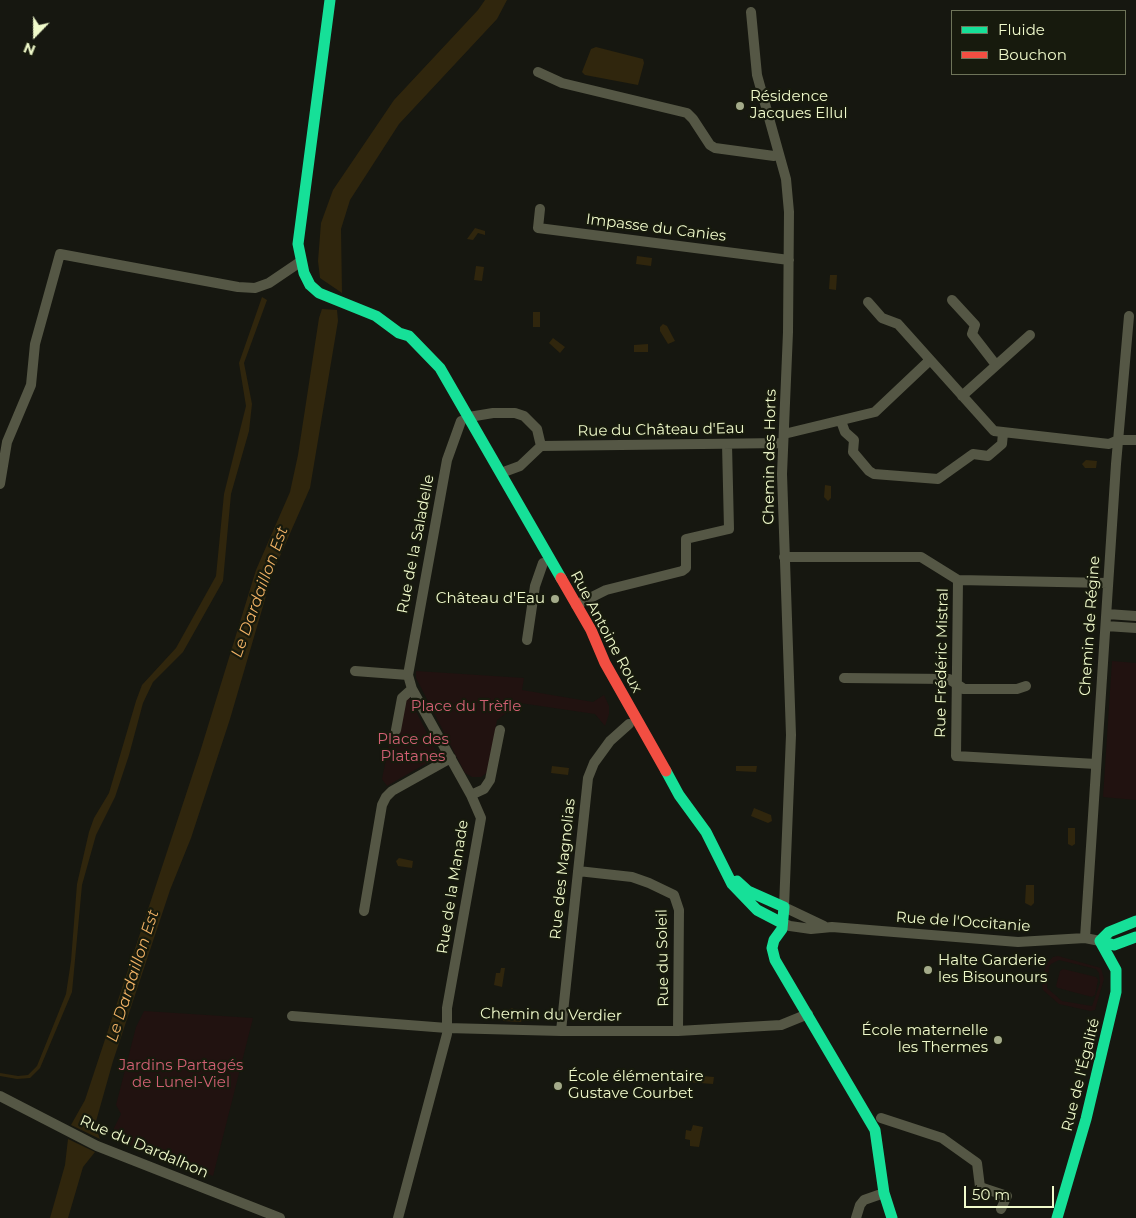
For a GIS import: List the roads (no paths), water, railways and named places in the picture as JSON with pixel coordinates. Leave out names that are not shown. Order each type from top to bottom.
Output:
[{"type":"street","points":[[0,484],[7,442],[31,384],[36,344],[60,254],[238,287],[255,288],[269,283],[300,262],[298,244],[330,0]]},
{"type":"street","name":"Chemin des Horts","points":[[751,12],[757,74],[786,179],[789,212],[783,439],[784,556],[791,735],[784,907]]},
{"type":"street","points":[[538,72],[562,84],[687,113],[710,145],[715,148],[774,156],[778,153]]},
{"type":"street","name":"Impasse du Canies","points":[[540,209],[538,228],[789,260]]},
{"type":"street","name":"Rue Antoine Roux","points":[[300,262],[310,285],[319,293],[376,316],[398,333],[409,336],[440,368],[465,419],[546,561],[583,634],[633,722],[679,795],[706,832],[732,884],[741,896],[757,910],[782,923]]},
{"type":"street","points":[[952,300],[975,325],[972,334],[996,365]]},
{"type":"street","points":[[868,302],[882,318],[898,324],[990,428],[1002,432],[1109,444],[1118,440],[1136,440]]},
{"type":"street","name":"Chemin de Régine","points":[[1085,938],[1118,440],[1129,316]]},
{"type":"street","points":[[962,396],[1030,335]]},
{"type":"street","name":"Rue du Château d'Eau","points":[[541,446],[727,444],[783,439],[875,412],[930,360]]},
{"type":"street","points":[[465,419],[503,412],[524,416],[538,429],[541,446],[520,466],[496,473]]},
{"type":"street","name":"Rue de la Saladelle","points":[[408,675],[447,460],[465,419]]},
{"type":"street","points":[[841,421],[845,432],[854,440],[853,452],[869,471],[874,474],[938,479],[973,454],[988,456],[1002,444],[1002,432]]},
{"type":"street","points":[[576,605],[606,590],[682,571],[686,568],[686,540],[729,529],[727,444]]},
{"type":"street","points":[[784,556],[921,557],[958,580],[1108,582]]},
{"type":"street","points":[[527,640],[535,586],[546,561]]},
{"type":"street","name":"Rue Antoine Roux","points":[[546,561],[576,605],[633,722]]},
{"type":"street","name":"Rue Frédéric Mistral","points":[[958,580],[956,756],[1096,764]]},
{"type":"street","points":[[1106,614],[1136,616]]},
{"type":"street","points":[[1106,626],[1136,628]]},
{"type":"street","points":[[355,670],[408,675],[412,690],[451,758],[392,791],[382,805],[364,912]]},
{"type":"street","points":[[844,678],[949,679],[964,689],[1017,689],[1026,686]]},
{"type":"street","points":[[396,730],[402,698],[412,690]]},
{"type":"street","name":"Rue des Magnolias","points":[[561,1031],[590,770],[610,741],[633,722]]},
{"type":"street","points":[[471,795],[484,789],[490,780],[500,730]]},
{"type":"street","name":"Rue de la Manade","points":[[398,1218],[447,1034],[447,1008],[480,828],[478,810],[451,758]]},
{"type":"street","name":"Rue du Soleil","points":[[578,872],[632,877],[674,895],[679,910],[678,1031]]},
{"type":"street","name":"Rue Antoine Roux","points":[[731,879],[748,891],[784,907]]},
{"type":"street","points":[[784,907],[782,929],[774,940],[773,954],[875,1130],[884,1193],[892,1218]]},
{"type":"street","name":"Rue de l'Occitanie","points":[[784,907],[824,926],[1018,942],[1085,938],[1100,941]]},
{"type":"street","name":"Rue de l'Occitanie","points":[[782,923],[811,930],[824,926]]},
{"type":"street","points":[[1100,941],[1110,932],[1135,926]]},
{"type":"street","points":[[1100,941],[1114,945],[1136,937]]},
{"type":"street","name":"Rue de l'Égalité","points":[[1056,1218],[1086,1119],[1118,979],[1111,957],[1100,941]]},
{"type":"street","name":"Chemin du Verdier","points":[[292,1016],[447,1028],[561,1031],[678,1031],[781,1025],[808,1014]]},
{"type":"street","name":"Rue du Dardalhon","points":[[0,1096],[97,1146],[280,1218]]},
{"type":"street","points":[[881,1118],[942,1138],[977,1163],[980,1187],[1007,1196],[1001,1209]]},
{"type":"street","points":[[856,1218],[860,1205],[864,1200],[884,1193]]},
{"type":"water","points":[[485,0],[507,0],[497,19],[399,124],[350,200],[341,229],[342,293],[320,278],[318,261],[321,223],[333,190],[394,100],[478,10]]},
{"type":"water","points":[[596,47],[643,59],[644,63],[638,85],[585,75],[582,72],[591,49]]},
{"type":"water","points":[[475,228],[485,231],[485,235],[478,233],[473,240],[467,239]]},
{"type":"water","points":[[637,256],[652,258],[651,266],[636,264]]},
{"type":"water","points":[[476,266],[484,267],[482,281],[474,280]]},
{"type":"water","points":[[830,275],[837,275],[836,290],[829,289]]},
{"type":"water","points":[[262,297],[267,300],[244,363],[252,404],[249,431],[231,494],[223,581],[183,652],[153,682],[143,703],[115,797],[96,835],[82,885],[72,992],[40,1068],[30,1078],[17,1079],[0,1076],[0,1073],[18,1076],[28,1075],[37,1066],[66,994],[71,961],[77,884],[89,832],[94,818],[109,793],[136,701],[142,685],[176,648],[216,576],[224,494],[246,406],[239,363]]},
{"type":"water","name":"Le Dardaillon Est","points":[[322,309],[337,310],[338,321],[310,488],[273,572],[230,719],[191,838],[170,890],[113,1061],[95,1125],[100,1139],[71,1125],[85,1100],[200,752],[256,570],[290,492],[298,455],[319,318]]},
{"type":"water","points":[[533,312],[540,312],[540,327],[533,327]]},
{"type":"water","points":[[663,324],[667,326],[675,341],[668,344],[660,331],[660,327]]},
{"type":"water","points":[[553,338],[565,347],[560,353],[549,343]]},
{"type":"water","points":[[648,344],[648,352],[634,352],[634,345]]},
{"type":"water","points":[[1086,460],[1097,461],[1096,468],[1085,468],[1082,464]]},
{"type":"water","points":[[825,485],[831,486],[831,498],[828,501],[824,497]]},
{"type":"water","points":[[552,766],[569,768],[568,775],[551,773]]},
{"type":"water","points":[[736,766],[757,766],[756,772],[736,771]]},
{"type":"water","points":[[754,808],[771,815],[772,821],[768,823],[751,816]]},
{"type":"water","points":[[1068,828],[1075,828],[1075,844],[1072,846],[1068,844]]},
{"type":"water","points":[[399,858],[413,861],[412,868],[398,866],[396,861]]},
{"type":"water","points":[[1026,885],[1034,885],[1034,903],[1031,906],[1025,903]]},
{"type":"water","points":[[501,968],[505,968],[502,987],[494,985],[496,973],[500,973]]},
{"type":"water","points":[[512,1008],[523,1017],[521,1022],[503,1021],[505,1012]]},
{"type":"water","points":[[689,1075],[714,1077],[713,1084],[688,1082]]},
{"type":"water","points":[[693,1125],[703,1127],[699,1147],[690,1146],[690,1140],[685,1139],[686,1130],[691,1131]]},
{"type":"water","points":[[68,1139],[95,1152],[83,1167],[68,1218],[50,1218],[65,1165]]},
{"type":"place","name":"Résidence Jacques Ellul","points":[[740,106]]},
{"type":"place","name":"Château d'Eau","points":[[555,599]]},
{"type":"place","name":"Halte Garderie les Bisounours","points":[[928,970]]},
{"type":"place","name":"École maternelle les Thermes","points":[[998,1040]]},
{"type":"place","name":"École élémentaire Gustave Courbet","points":[[558,1086]]},
{"type":"park label","name":"Place du Trèfle","points":[[466,707]]},
{"type":"park label","name":"Place des Platanes","points":[[413,748]]},
{"type":"park label","name":"Jardins Partagés de Lunel-Viel","points":[[181,1074]]}]
